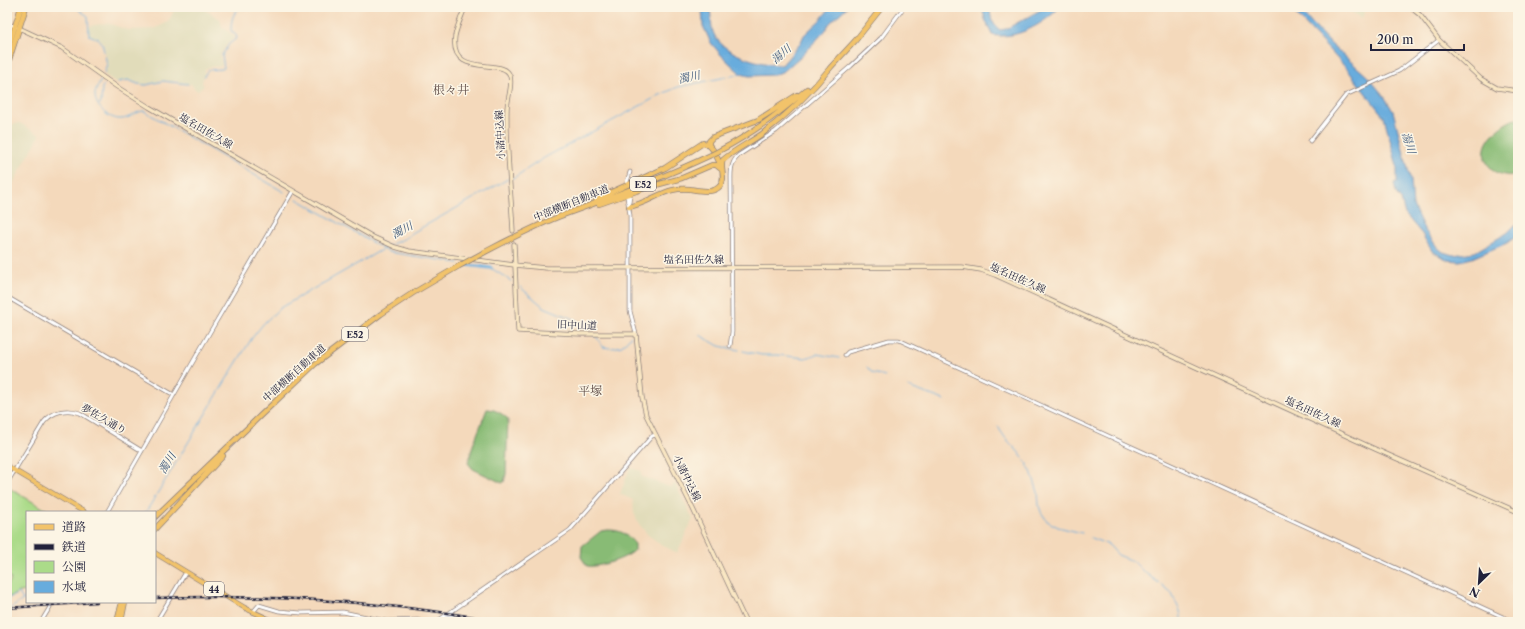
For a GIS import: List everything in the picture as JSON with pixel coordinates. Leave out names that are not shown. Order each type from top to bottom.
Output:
[{"type":"highway","points":[[7,66],[21,7]]},
{"type":"highway","points":[[7,51],[26,7]]},
{"type":"highway","name":"中部横断自動車道","points":[[156,516],[303,375],[364,327],[413,293],[459,266],[514,237],[566,214],[682,168],[717,152],[753,131],[779,114],[817,81],[855,41],[882,7]]},
{"type":"highway","points":[[721,169],[723,160],[763,133],[776,122],[818,83],[831,67]]},
{"type":"highway","points":[[629,207],[673,189],[684,188],[707,191],[713,190],[721,185],[723,177],[721,169],[709,141],[713,137],[753,122],[769,114],[817,81]]},
{"type":"highway","points":[[566,214],[665,168],[703,143],[709,144]]},
{"type":"highway","points":[[574,211],[682,178],[712,165],[716,165],[721,169]]},
{"type":"highway","name":"中部横断自動車道","points":[[156,529],[261,415]]},
{"type":"highway","points":[[119,622],[122,603]]},
{"type":"highway","points":[[119,622],[125,603]]},
{"type":"main road","name":"小諸中込線","points":[[465,7],[456,34],[455,44],[458,54],[472,65],[499,67],[505,70],[510,76],[511,81],[506,110],[513,231]]},
{"type":"main road","points":[[1410,7],[1420,15],[1438,40],[1489,85],[1501,89],[1518,91]]},
{"type":"main road","name":"塩名田佐久線","points":[[17,27],[62,48],[134,98],[373,237],[395,247],[409,251],[546,268],[962,268],[981,270],[995,275],[1368,446],[1518,512]]},
{"type":"main road","points":[[514,244],[514,265]]},
{"type":"main road","name":"旧中山道","points":[[514,265],[518,331],[580,334],[636,334]]},
{"type":"main road","name":"小諸中込線","points":[[636,334],[642,402],[646,415],[746,622]]},
{"type":"main road","points":[[7,466],[82,511]]},
{"type":"main road","name":"44","points":[[156,554],[253,612],[275,622]]},
{"type":"street","points":[[730,346],[732,332],[731,166],[734,160],[776,132],[851,66],[881,38],[904,7]]},
{"type":"street","points":[[7,23],[17,27]]},
{"type":"street","points":[[1310,141],[1344,96],[1403,69],[1438,40]]},
{"type":"street","points":[[108,511],[293,191]]},
{"type":"street","points":[[628,197],[630,311],[636,334]]},
{"type":"street","points":[[7,297],[174,395]]},
{"type":"street","points":[[845,355],[848,352],[889,340],[899,340],[1514,622]]},
{"type":"street","name":"夢佐久通り","points":[[7,483],[47,418],[64,411],[80,413],[142,451]]},
{"type":"street","points":[[436,622],[570,530],[652,436],[656,435]]},
{"type":"street","points":[[156,622],[186,572]]},
{"type":"street","points":[[253,612],[259,605],[279,611],[301,613],[343,612],[381,620],[418,620],[423,622]]},
{"type":"street","points":[[40,622],[50,607]]},
{"type":"street","points":[[447,614],[456,618],[479,622]]},
{"type":"shaded area","points":[[176,7],[201,7],[220,19],[222,27],[235,37],[227,44],[220,55],[222,66],[209,67],[205,69],[202,83],[204,86],[197,91],[191,84],[176,81],[160,80],[143,84],[129,80],[115,82],[105,75],[108,63],[103,42],[100,39],[90,35],[89,26],[107,23],[128,30],[154,29],[168,22]]},
{"type":"shaded area","points":[[1340,7],[1366,7],[1362,18]]},
{"type":"shaded area","points":[[20,123],[40,135],[7,194],[7,125]]},
{"type":"shaded area","points":[[630,468],[642,471],[641,476],[670,487],[675,484],[693,519],[677,553],[648,535],[639,524],[634,513],[633,500],[620,494]]},
{"type":"green space","points":[[1515,119],[1518,119],[1518,174],[1506,175],[1499,173],[1489,166],[1486,161],[1485,149],[1486,144],[1492,135]]},
{"type":"green space","points":[[487,409],[499,412],[508,419],[506,474],[504,482],[502,483],[473,469],[468,463],[473,445]]},
{"type":"green space","points":[[9,488],[48,511],[26,511],[26,591],[20,592],[7,598],[7,587],[11,579],[7,576],[7,491]]},
{"type":"green space","points":[[601,531],[617,531],[626,535],[635,544],[635,550],[612,562],[587,566],[581,557],[582,546]]},
{"type":"water","name":"湯川","points":[[702,7],[710,7],[713,32],[717,40],[724,46],[743,57],[763,63],[782,65],[800,44],[804,35],[831,7],[847,7],[829,24],[825,31],[802,55],[784,71],[774,75],[749,76],[741,74],[711,43],[703,26]]},
{"type":"water","points":[[982,7],[990,7],[992,20],[1000,30],[1006,29],[1046,7],[1060,7],[1038,25],[1020,33],[1001,36],[992,35],[985,19]]},
{"type":"water","name":"湯川","points":[[1289,7],[1296,7],[1332,45],[1367,76],[1384,96],[1393,111],[1411,181],[1413,206],[1424,229],[1437,247],[1443,252],[1453,255],[1475,252],[1507,233],[1518,222],[1518,235],[1507,243],[1472,258],[1460,261],[1447,260],[1432,251],[1422,234],[1405,214],[1401,200],[1396,193],[1394,183],[1397,182],[1397,166],[1384,117],[1347,69]]},
{"type":"waterway","points":[[78,7],[79,10],[88,16],[89,35],[99,39],[102,43],[107,64],[104,73]]},
{"type":"waterway","points":[[204,76],[208,70],[224,68],[222,55],[229,44],[237,38],[231,31],[232,19],[237,10],[243,7]]},
{"type":"waterway","name":"濁川","points":[[511,178],[515,177],[544,158],[660,95],[678,87],[741,74]]},
{"type":"waterway","points":[[101,80],[95,95],[100,108],[108,115],[117,119],[124,119],[138,112],[144,111],[284,192]]},
{"type":"waterway","points":[[118,82],[128,80],[146,85],[163,81],[188,84]]},
{"type":"waterway","points":[[99,104],[101,103],[102,87],[104,85]]},
{"type":"waterway","name":"濁川","points":[[392,244],[406,238],[412,233],[508,179]]},
{"type":"waterway","points":[[297,199],[389,252],[459,263]]},
{"type":"waterway","name":"濁川","points":[[147,511],[252,338],[264,323],[280,308],[390,245]]},
{"type":"waterway","points":[[468,265],[491,268]]},
{"type":"waterway","points":[[491,268],[511,281]]},
{"type":"waterway","points":[[520,287],[544,307],[578,321],[590,331]]},
{"type":"waterway","points":[[700,335],[719,346],[739,350]]},
{"type":"waterway","points":[[594,336],[596,336],[603,347],[610,348]]},
{"type":"waterway","points":[[612,348],[622,346],[631,336]]},
{"type":"waterway","points":[[743,351],[762,355],[806,358],[817,354],[839,358]]},
{"type":"waterway","points":[[867,367],[872,373],[885,376]]},
{"type":"waterway","points":[[908,387],[944,400]]},
{"type":"waterway","points":[[998,426],[1003,435],[1023,458]]},
{"type":"waterway","points":[[1025,461],[1031,471],[1038,492],[1041,512],[1047,521],[1058,527],[1082,533]]},
{"type":"waterway","points":[[1091,538],[1109,545],[1118,555],[1133,561],[1144,572],[1171,592],[1180,611],[1182,622]]},
{"type":"waterway","points":[[7,599],[19,593],[23,600]]},
{"type":"waterway","name":"濁川","points":[[7,611],[26,598]]},
{"type":"tunnel","points":[[50,607],[52,603]]},
{"type":"railway","points":[[156,598],[243,597],[330,601],[417,609],[504,622]]},
{"type":"railway","points":[[7,608],[82,603]]},
{"type":"district","name":"根々井","points":[[451,89]]},
{"type":"district","name":"平塚","points":[[590,390]]}]
